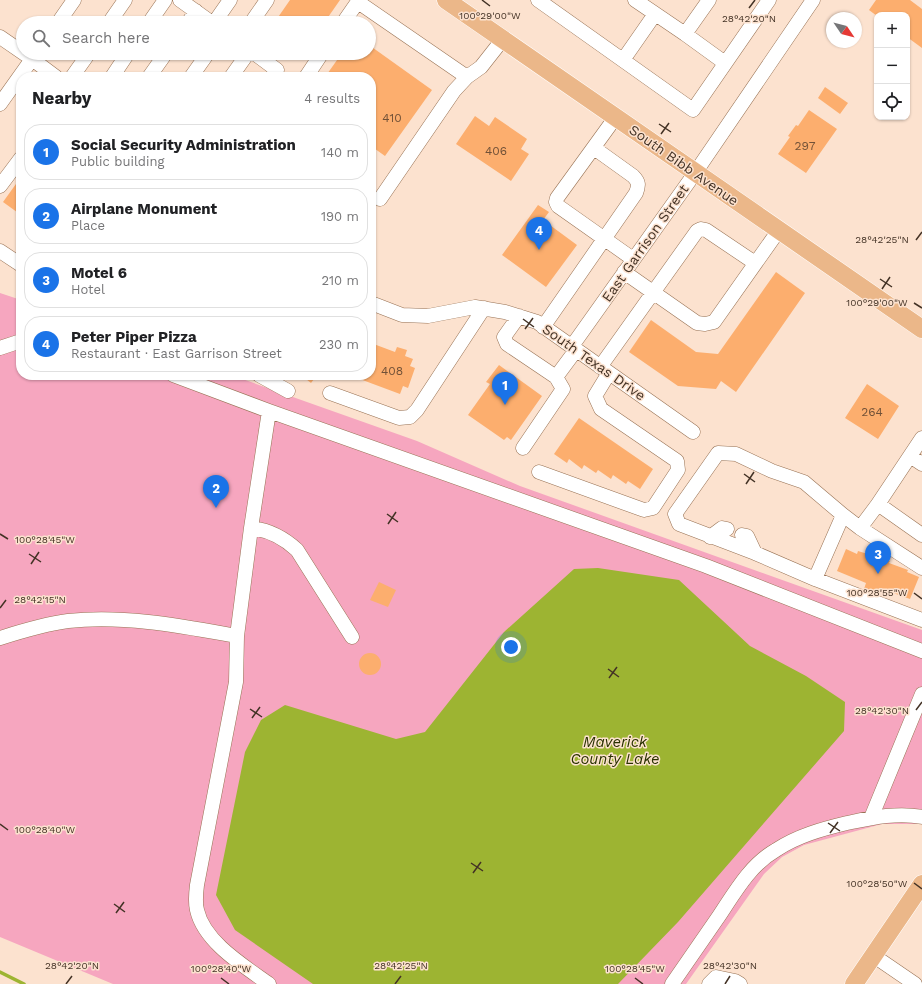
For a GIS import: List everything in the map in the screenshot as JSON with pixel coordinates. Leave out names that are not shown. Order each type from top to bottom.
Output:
[{"type":"main road","name":"South Bibb Avenue","points":[[446,0],[922,330]]},
{"type":"main road","points":[[854,984],[922,884]]},
{"type":"street","points":[[63,16],[74,0]]},
{"type":"street","points":[[114,16],[125,0]]},
{"type":"street","points":[[154,16],[165,0]]},
{"type":"street","points":[[180,0],[203,16]]},
{"type":"street","points":[[218,16],[230,0]]},
{"type":"street","points":[[256,16],[267,0]]},
{"type":"street","points":[[538,0],[693,110],[769,0]]},
{"type":"street","points":[[635,0],[726,63]]},
{"type":"street","points":[[685,34],[709,0]]},
{"type":"street","name":"East Garrison Street","points":[[556,377],[624,272],[695,173],[813,0]]},
{"type":"street","points":[[348,16],[358,1],[467,77]]},
{"type":"street","points":[[193,16],[196,11]]},
{"type":"street","points":[[623,60],[655,14]]},
{"type":"street","points":[[0,37],[16,46]]},
{"type":"street","points":[[380,198],[454,90],[480,67],[503,39]]},
{"type":"street","points":[[23,72],[31,60]]},
{"type":"street","points":[[38,60],[51,72]]},
{"type":"street","points":[[76,72],[84,60]]},
{"type":"street","points":[[115,72],[123,60]]},
{"type":"street","points":[[153,72],[161,60]]},
{"type":"street","points":[[195,72],[203,60]]},
{"type":"street","points":[[235,72],[243,60]]},
{"type":"street","points":[[263,60],[277,70],[276,72]]},
{"type":"street","points":[[309,72],[317,60]]},
{"type":"street","points":[[0,104],[16,81]]},
{"type":"street","points":[[616,118],[556,198],[556,202],[558,206],[604,240],[633,259]]},
{"type":"street","points":[[543,327],[636,193],[639,186],[638,181],[633,176],[594,148]]},
{"type":"street","points":[[0,186],[16,165]]},
{"type":"street","points":[[539,472],[644,510],[653,508],[678,470],[677,461],[601,409],[594,396],[605,370],[653,292],[697,231],[702,229],[706,230],[756,263]]},
{"type":"street","points":[[624,272],[697,323],[705,324],[714,322],[779,230]]},
{"type":"street","points":[[0,251],[16,262]]},
{"type":"street","name":"South Texas Drive","points":[[376,305],[402,315],[422,316],[475,307],[505,312],[536,322],[693,432]]},
{"type":"street","points":[[330,393],[399,418],[410,417],[417,410],[484,308]]},
{"type":"street","points":[[519,316],[504,337],[507,344],[556,377],[563,389],[523,448]]},
{"type":"street","points":[[0,348],[16,343]]},
{"type":"street","points":[[186,380],[269,411],[706,566],[922,651]]},
{"type":"street","points":[[268,380],[288,391]]},
{"type":"street","points":[[269,411],[251,528],[237,636],[236,682],[197,885],[196,899],[200,918],[213,940],[269,984]]},
{"type":"street","points":[[860,528],[878,504],[922,438]]},
{"type":"street","points":[[922,568],[860,528],[804,482],[772,471],[736,454],[718,453],[675,514],[679,524],[922,620]]},
{"type":"street","points":[[910,456],[922,464]]},
{"type":"street","points":[[878,504],[922,535]]},
{"type":"street","points":[[816,579],[843,515]]},
{"type":"street","points":[[251,528],[277,535],[297,550],[352,637]]},
{"type":"street","points":[[710,536],[722,528],[727,529]]},
{"type":"street","points":[[742,534],[746,536],[755,553]]},
{"type":"street","points":[[0,638],[31,629],[68,621],[112,619],[160,623],[237,636]]},
{"type":"street","points":[[871,818],[922,694]]},
{"type":"street","points":[[672,984],[742,882],[757,864],[775,850],[802,837],[871,818],[904,815],[922,817]]},
{"type":"street","points":[[874,956],[915,984]]},
{"type":"street","points":[[708,984],[716,977],[733,983]]},
{"type":"shaded area","points":[[0,293],[16,298],[16,380],[245,380],[417,441],[520,486],[922,630],[922,824],[882,824],[804,845],[782,857],[764,874],[686,984],[113,984],[0,937]]},
{"type":"water","name":"Maverick County Lake","points":[[598,568],[679,580],[750,646],[806,676],[845,702],[844,731],[678,922],[618,984],[313,984],[235,930],[216,895],[245,752],[261,720],[285,705],[396,739],[425,732],[504,632],[574,569]]},
{"type":"building","points":[[290,0],[340,0],[329,16],[279,16]]},
{"type":"building","points":[[876,0],[910,0],[922,9],[922,48],[910,39],[910,12],[874,12],[874,14],[869,10]]},
{"type":"building","points":[[376,50],[432,90],[385,156],[376,150],[376,72],[329,72],[337,60],[376,60]]},
{"type":"building","points":[[825,87],[848,103],[840,114],[818,98]]},
{"type":"building","points":[[809,110],[837,129],[806,173],[778,154],[790,137],[788,136],[796,125],[798,126]]},
{"type":"building","points":[[475,116],[489,126],[495,117],[527,139],[521,149],[529,154],[511,181],[456,144]]},
{"type":"building","points":[[16,184],[16,211],[3,202]]},
{"type":"building","points":[[538,205],[549,212],[543,220],[577,245],[546,287],[502,255]]},
{"type":"building","points":[[776,272],[805,293],[736,392],[721,381],[716,389],[678,386],[629,352],[651,320],[696,352],[718,354]]},
{"type":"building","points":[[376,345],[395,352],[397,347],[407,350],[405,356],[413,359],[410,366],[415,368],[408,388],[403,386],[400,394],[362,380],[376,380]]},
{"type":"building","points":[[499,365],[542,396],[511,440],[507,437],[504,440],[468,415],[490,384],[486,382]]},
{"type":"building","points":[[867,384],[899,406],[878,439],[845,418]]},
{"type":"building","points":[[579,418],[653,469],[640,489],[628,481],[626,484],[613,475],[611,479],[598,470],[596,473],[584,465],[582,469],[569,459],[567,463],[554,454]]},
{"type":"building","points":[[846,549],[857,554],[858,551],[890,561],[889,563],[908,570],[907,572],[919,577],[910,599],[879,588],[877,594],[864,589],[866,583],[837,571]]},
{"type":"building","points":[[379,582],[396,590],[388,607],[370,600]]},
{"type":"building","points":[[370,653],[378,656],[381,664],[378,672],[370,675],[362,672],[359,664],[362,656]]},
{"type":"waterway","points":[[0,972],[24,984]]},
{"type":"place","name":"Peter Piper Pizza","points":[[539,250]]},
{"type":"place","name":"Social Security Administration","points":[[505,405]]},
{"type":"place","name":"Airplane Monument","points":[[216,508]]},
{"type":"place","name":"Motel 6","points":[[878,574]]}]
